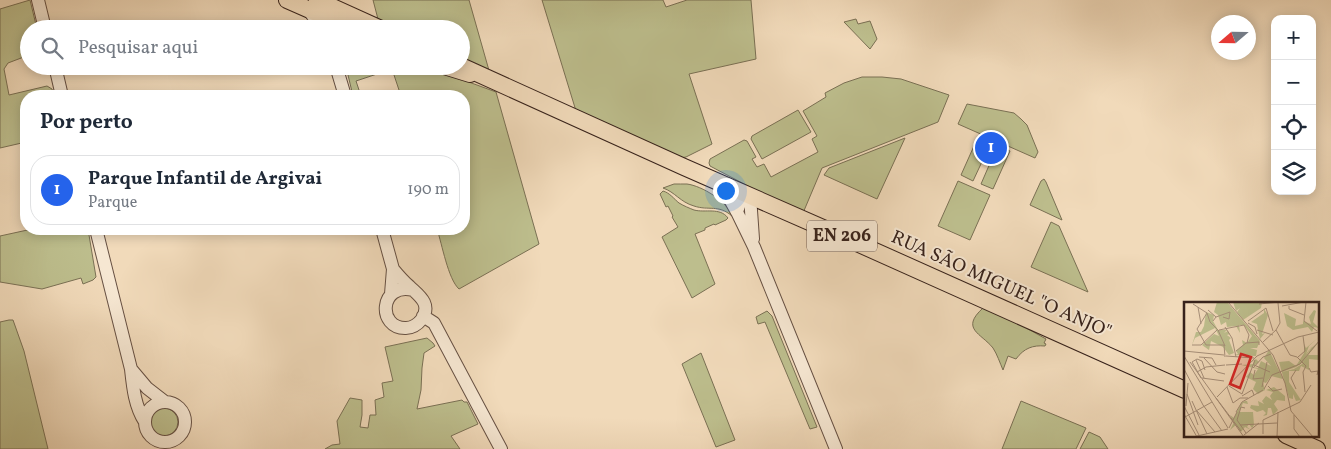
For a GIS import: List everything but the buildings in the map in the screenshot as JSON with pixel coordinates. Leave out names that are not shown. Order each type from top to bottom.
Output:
[{"type":"main road","points":[[288,0],[313,5],[338,20]]},
{"type":"main road","name":"RUA SÃO MIGUEL \"O ANJO\"","points":[[470,70],[1184,390]]},
{"type":"main road","name":"RUA SÃO MIGUEL \"O ANJO\"","points":[[470,74],[498,83]]},
{"type":"main road","points":[[1288,436],[1316,449]]},
{"type":"street","points":[[38,0],[43,20]]},
{"type":"street","points":[[313,5],[319,20]]},
{"type":"street","points":[[57,75],[61,90]]},
{"type":"street","points":[[340,75],[344,90]]},
{"type":"street","points":[[722,183],[754,247],[836,449]]},
{"type":"street","points":[[737,212],[740,202],[749,196],[754,247]]},
{"type":"street","points":[[752,219],[766,209],[778,208]]},
{"type":"street","points":[[98,235],[131,369],[139,413],[150,435],[160,442],[167,442],[169,445],[183,431],[185,424],[182,412],[147,388],[131,369]]},
{"type":"street","points":[[384,235],[393,269],[391,294],[385,307],[388,319],[398,327],[413,327],[440,335]]},
{"type":"street","points":[[393,269],[417,292],[423,301],[425,310],[431,317],[501,449]]},
{"type":"street","points":[[391,294],[401,289],[413,290]]},
{"type":"street","points":[[413,327],[431,317]]},
{"type":"street","points":[[150,449],[146,426],[149,411],[153,406],[165,402]]},
{"type":"green space","points":[[30,0],[35,20],[20,20],[20,58],[8,63],[4,69],[9,95],[20,92],[20,143],[0,148],[0,9]]},
{"type":"green space","points":[[373,0],[469,0],[490,74],[470,65],[470,20],[378,20]]},
{"type":"green space","points":[[542,0],[663,0],[666,7],[687,0],[751,0],[756,59],[689,74],[712,144],[680,158],[576,111]]},
{"type":"green space","points":[[856,19],[858,24],[870,21],[877,39],[870,49],[844,22]]},
{"type":"green space","points":[[348,75],[374,75],[356,81],[359,90],[352,90]]},
{"type":"green space","points":[[394,75],[450,75],[496,92],[539,244],[459,289],[449,270],[439,235],[470,235],[470,90],[399,90]]},
{"type":"green space","points":[[862,77],[901,79],[949,95],[938,122],[822,168],[803,213],[710,166],[710,159],[744,140],[747,141],[756,157],[752,159],[757,167],[764,164],[771,177],[818,152],[812,139],[817,136],[803,111],[826,97],[825,93],[844,83]]},
{"type":"green space","points":[[47,86],[52,90],[30,90]]},
{"type":"green space","points":[[967,104],[1014,113],[1027,125],[1038,152],[1035,158],[958,124]]},
{"type":"green space","points":[[798,110],[811,132],[762,159],[751,139],[752,136]]},
{"type":"green space","points":[[978,137],[1010,151],[993,189],[981,184],[994,154],[987,151],[973,181],[961,175]]},
{"type":"green space","points":[[905,138],[877,199],[824,175],[829,168]]},
{"type":"green space","points":[[1044,179],[1062,220],[1030,205],[1041,181]]},
{"type":"green space","points":[[958,181],[990,195],[970,240],[938,226]]},
{"type":"green space","points":[[674,184],[693,185],[707,191],[725,205],[732,216],[722,210],[689,204],[663,188]]},
{"type":"green space","points":[[663,191],[679,203],[694,210],[717,211],[728,218],[695,234],[715,284],[692,298],[662,237],[678,227],[660,194]]},
{"type":"green space","points":[[1051,222],[1059,226],[1088,292],[1031,267]]},
{"type":"green space","points":[[20,232],[20,235],[89,235],[96,277],[83,284],[81,278],[42,289],[0,282],[0,236]]},
{"type":"green space","points":[[983,308],[1021,325],[1046,339],[1045,346],[1029,348],[1016,359],[1008,356],[1003,370],[993,348],[978,334],[973,326],[976,315]]},
{"type":"green space","points":[[767,311],[772,316],[817,427],[810,429],[765,322],[758,324],[756,317]]},
{"type":"green space","points":[[13,320],[24,351],[48,449],[0,449],[0,322]]},
{"type":"green space","points":[[427,338],[435,346],[424,353],[421,390],[417,409],[462,400],[467,402],[478,424],[451,436],[460,449],[325,449],[332,445],[340,444],[337,421],[350,398],[362,400],[360,427],[368,428],[370,415],[376,415],[375,400],[384,397],[382,383],[393,381],[385,347]]},
{"type":"green space","points":[[701,353],[735,440],[716,447],[682,364]]},
{"type":"green space","points":[[1021,401],[1086,428],[1076,449],[1002,449]]},
{"type":"green space","points":[[164,408],[174,412],[178,422],[174,432],[164,436],[154,432],[150,422],[154,412]]},
{"type":"green space","points":[[1089,432],[1100,437],[1108,449],[1080,449]]},
{"type":"place","name":"Parque Infantil de Argivai","points":[[991,148]]}]
